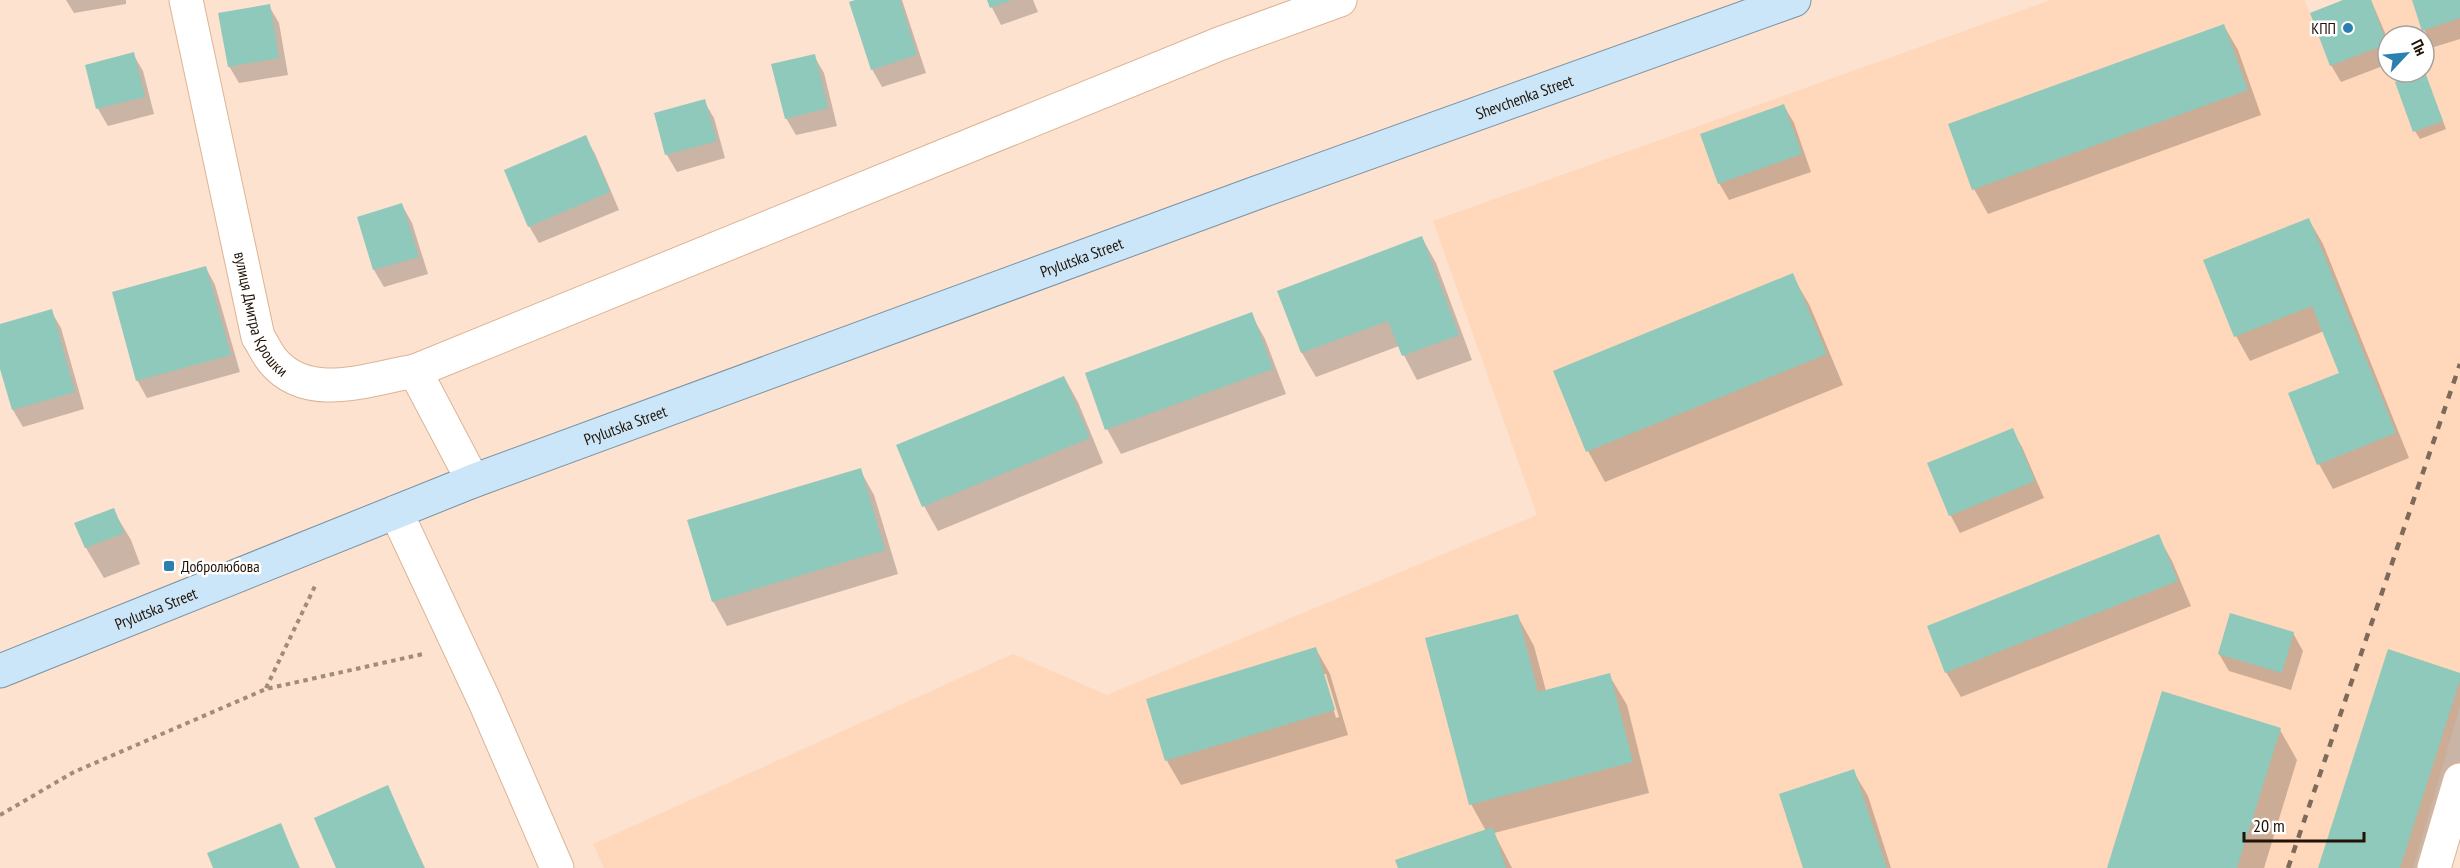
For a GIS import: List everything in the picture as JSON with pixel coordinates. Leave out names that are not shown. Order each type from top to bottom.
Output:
[{"type":"main road","name":"Shevchenka Street","points":[[1256,193],[1794,0]]},
{"type":"main road","name":"Prylutska Street","points":[[0,670],[473,481],[1256,193]]},
{"type":"street","name":"вулиця Дмитра Крошки","points":[[186,0],[258,337],[272,361],[288,374],[306,384],[328,386],[415,371]]},
{"type":"street","points":[[473,481],[415,371],[1219,44],[1340,0]]},
{"type":"street","points":[[396,512],[459,646],[557,868]]},
{"type":"street","points":[[2434,868],[2460,780]]},
{"type":"path","points":[[266,689],[339,536]]},
{"type":"path","points":[[0,815],[74,772],[266,689],[459,646]]},
{"type":"shaded area","points":[[2051,0],[2304,0],[2310,13],[2343,0],[2460,0],[2460,706],[2413,868],[604,868],[593,844],[1013,654],[1107,695],[1537,515],[1433,221]]},
{"type":"building","points":[[900,0],[917,55],[871,70],[849,2]]},
{"type":"building","points":[[987,0],[1012,0],[990,8]]},
{"type":"building","name":"КПП","points":[[2343,0],[2371,0],[2380,24],[2376,24],[2376,48],[2330,66],[2310,13]]},
{"type":"building","points":[[2412,0],[2460,0],[2460,18],[2436,26],[2436,24],[2420,24]]},
{"type":"building","points":[[270,4],[279,58],[228,67],[218,13]]},
{"type":"building","points":[[2224,24],[2248,90],[1972,190],[1948,124]]},
{"type":"building","points":[[134,52],[145,97],[96,109],[85,65]]},
{"type":"building","points":[[815,54],[828,108],[785,119],[771,64]]},
{"type":"building","points":[[2396,84],[2429,84],[2443,121],[2413,132]]},
{"type":"building","points":[[705,99],[717,141],[665,155],[654,113]]},
{"type":"building","points":[[1784,104],[1802,154],[1718,184],[1700,134]]},
{"type":"building","points":[[586,135],[610,192],[528,227],[504,170]]},
{"type":"building","points":[[402,203],[419,257],[373,270],[357,217]]},
{"type":"building","points":[[2309,218],[2396,433],[2317,465],[2288,393],[2339,373],[2312,306],[2234,337],[2203,260]]},
{"type":"building","points":[[1422,236],[1459,335],[1402,356],[1388,321],[1301,353],[1277,291]]},
{"type":"building","points":[[206,266],[231,355],[136,381],[112,292]]},
{"type":"building","points":[[1793,273],[1827,354],[1586,452],[1553,371]]},
{"type":"building","points":[[52,309],[75,392],[12,410],[0,369],[0,324]]},
{"type":"building","points":[[1252,312],[1273,369],[1105,430],[1085,373]]},
{"type":"building","points":[[1064,376],[1090,438],[922,507],[896,445]]},
{"type":"building","points":[[2013,428],[2035,481],[1949,516],[1927,463]]},
{"type":"building","points":[[861,468],[885,550],[712,602],[687,520]]},
{"type":"building","points":[[114,508],[124,533],[85,548],[74,523]]},
{"type":"building","points":[[2159,534],[2178,581],[1945,673],[1927,626]]},
{"type":"building","points":[[2230,613],[2294,632],[2282,673],[2218,654]]},
{"type":"building","points":[[1518,614],[1538,692],[1610,673],[1633,762],[1469,805],[1425,638]]},
{"type":"building","points":[[1316,647],[1335,710],[1165,761],[1146,699]]},
{"type":"building","points":[[2388,649],[2460,673],[2460,680],[2400,868],[2318,868]]},
{"type":"building","points":[[2162,691],[2281,728],[2237,868],[2107,868]]},
{"type":"building","points":[[1854,769],[1887,868],[1803,868],[1779,794]]},
{"type":"building","points":[[388,785],[424,868],[336,868],[314,818]]},
{"type":"building","points":[[281,823],[299,868],[213,868],[207,853]]},
{"type":"building","points":[[1493,827],[1506,868],[1398,868],[1395,860]]},
{"type":"railway","points":[[2288,868],[2460,364]]},
{"type":"place","name":"КПП","points":[[2348,28]]},
{"type":"place","name":"Добролюбова","points":[[169,566]]}]
